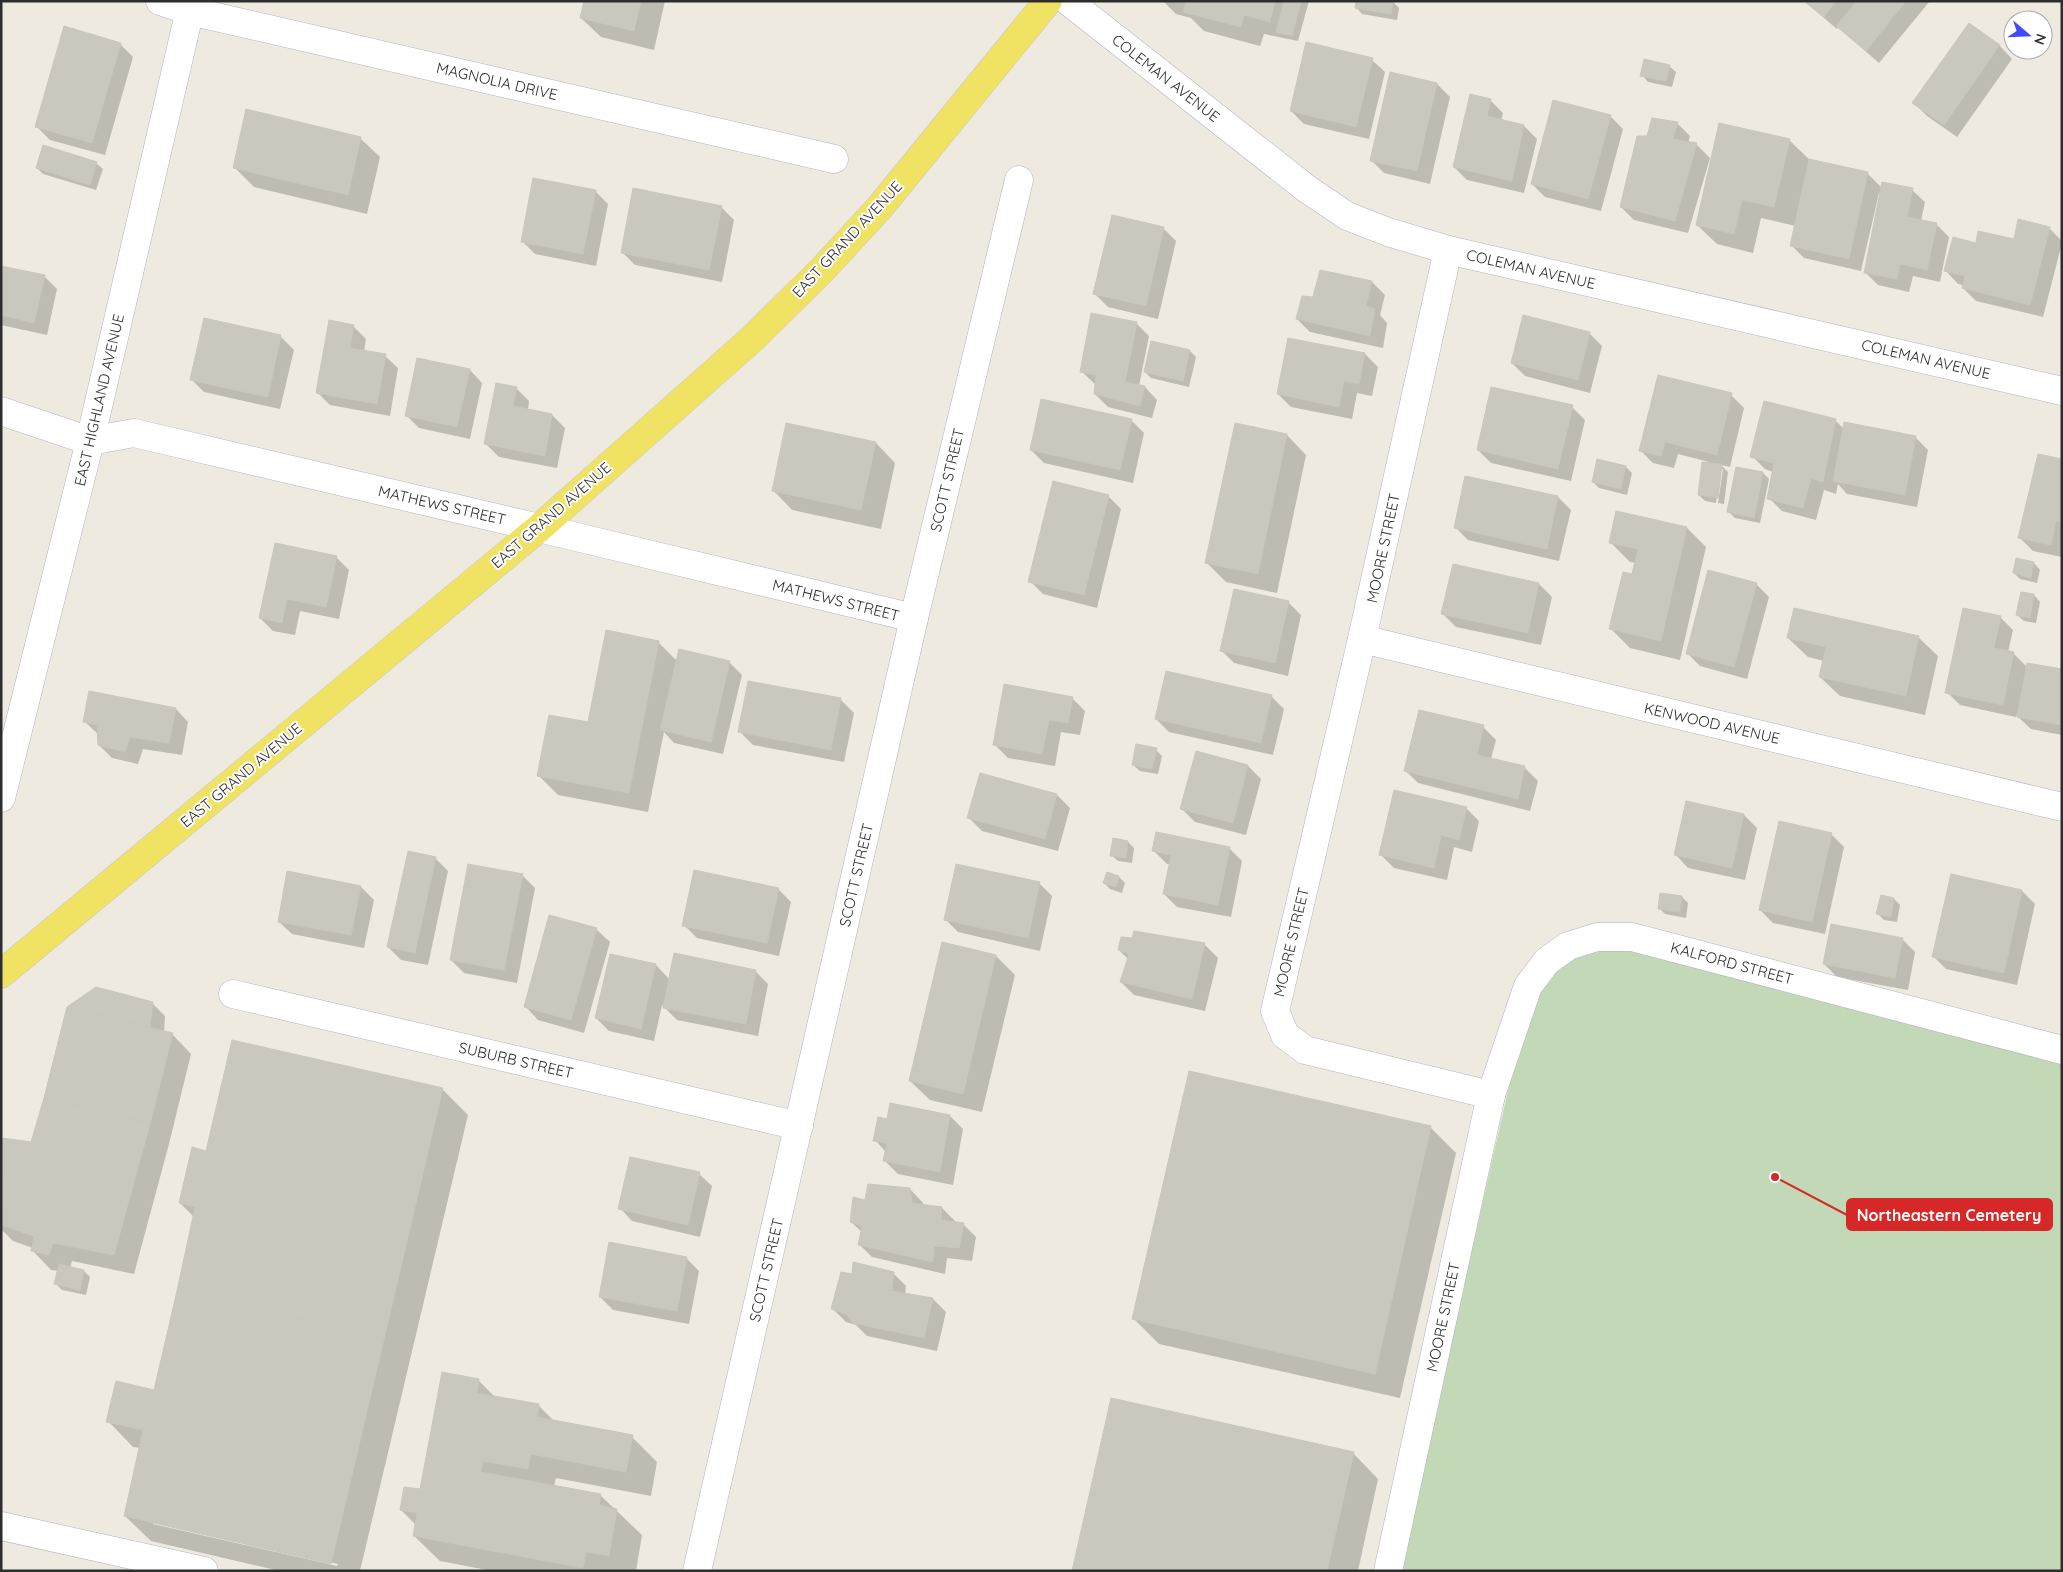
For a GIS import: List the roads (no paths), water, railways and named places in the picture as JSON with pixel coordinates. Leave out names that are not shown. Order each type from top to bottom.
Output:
[{"type":"main road","name":"EAST GRAND AVENUE","points":[[1,974],[539,528],[753,338],[822,270],[880,207],[1048,1]]},
{"type":"street","name":"MAGNOLIA DRIVE","points":[[160,1],[191,6],[834,158]]},
{"type":"street","name":"COLEMAN AVENUE","points":[[1068,1],[1307,189],[1347,216],[1388,232],[1448,250],[2062,391]]},
{"type":"street","name":"EAST HIGHLAND AVENUE","points":[[1,798],[90,441],[191,6]]},
{"type":"street","name":"SCOTT STREET","points":[[697,1571],[914,618],[1019,180]]},
{"type":"street","name":"MOORE STREET","points":[[1388,1571],[1491,1095],[1305,1050],[1285,1035],[1275,1011],[1362,639],[1448,250]]},
{"type":"street","name":"MATHEWS STREET","points":[[1,410],[90,441],[134,433],[914,618]]},
{"type":"street","name":"KENWOOD AVENUE","points":[[1362,639],[2062,807]]},
{"type":"street","name":"KALFORD STREET","points":[[1491,1095],[1528,986],[1547,961],[1568,946],[1597,937],[1632,937],[2062,1050]]},
{"type":"street","name":"SUBURB STREET","points":[[233,994],[799,1126]]},
{"type":"street","points":[[1,1526],[204,1571]]},
{"type":"place","name":"Northeastern Cemetery","points":[[1775,1177]]}]
